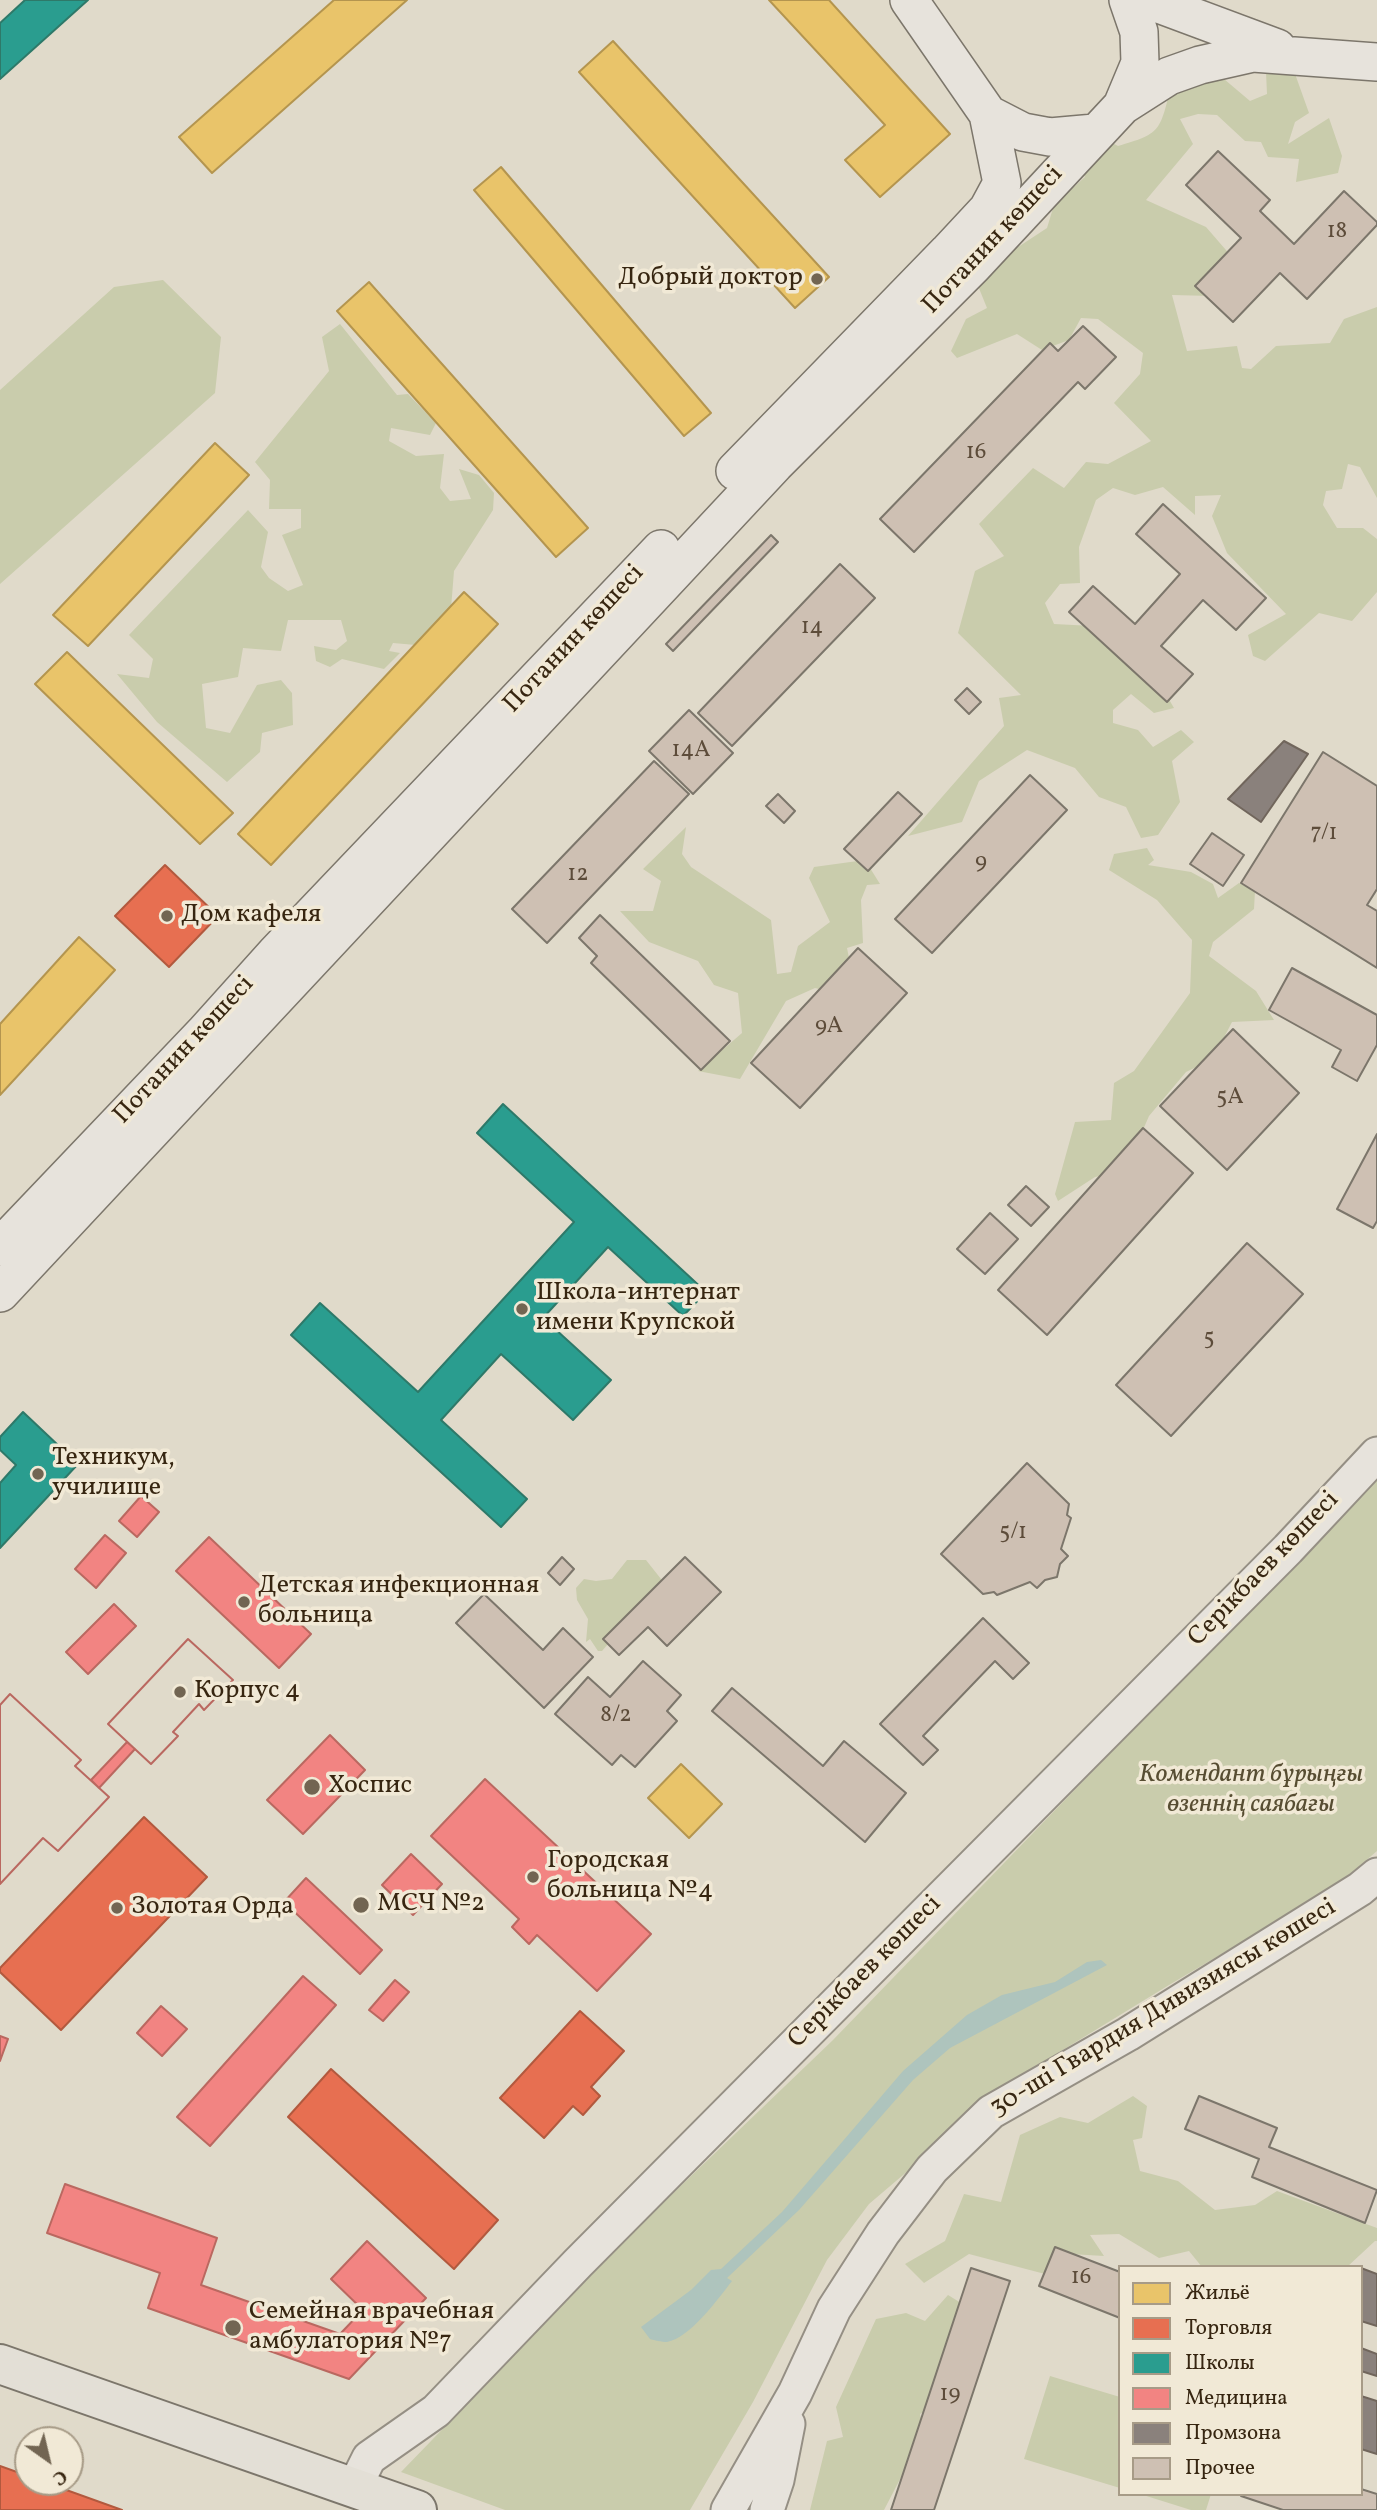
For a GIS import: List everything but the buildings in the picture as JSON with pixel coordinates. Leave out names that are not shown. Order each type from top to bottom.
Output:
[{"type":"main road","name":"Потанин көшесі","points":[[0,1247],[787,415],[988,209],[1002,183],[988,114],[909,0]]},
{"type":"main road","points":[[1122,106],[1140,64],[1139,32],[1128,0]]},
{"type":"main road","points":[[1148,0],[1298,56]]},
{"type":"main road","points":[[1122,106],[1169,76],[1199,65],[1253,52],[1377,62]]},
{"type":"main road","name":"Потанин көшесі","points":[[0,1293],[766,474],[973,267],[1122,106]]},
{"type":"main road","points":[[988,114],[1023,132],[1050,137],[1095,133]]},
{"type":"main road","points":[[0,2364],[375,2502]]},
{"type":"main road","points":[[0,2391],[375,2502]]},
{"type":"street","name":"Серікбаев көшесі","points":[[375,2502],[369,2458],[436,2411],[586,2255],[1288,1549],[1377,1454]]},
{"type":"street","name":"30-ші Гвардия Дивизиясы көшесі","points":[[795,2393],[834,2309],[883,2233],[932,2169],[992,2112],[1128,2034],[1360,1889],[1377,1875]]},
{"type":"street","points":[[728,2510],[795,2393]]},
{"type":"street","points":[[767,2510],[795,2393]]},
{"type":"green space","points":[[1294,71],[1309,113],[1295,122],[1288,144],[1329,118],[1342,156],[1338,173],[1296,182],[1299,159],[1268,157],[1261,142],[1245,141],[1217,115],[1198,114],[1180,119],[1193,144],[1146,200],[1206,227],[1232,257],[1212,296],[1172,295],[1187,351],[1237,346],[1242,368],[1251,369],[1276,346],[1330,343],[1344,319],[1377,307],[1377,498],[1360,467],[1348,464],[1342,489],[1326,491],[1323,505],[1337,528],[1363,528],[1377,539],[1377,592],[1352,621],[1319,613],[1265,661],[1253,656],[1248,635],[1286,614],[1227,553],[1212,516],[1221,495],[1195,496],[1195,515],[1163,487],[1135,495],[1113,488],[1096,500],[1079,547],[1080,583],[1060,584],[1045,603],[1054,624],[1093,626],[1154,674],[1174,708],[1154,713],[1131,694],[1113,710],[1113,723],[1138,730],[1153,747],[1181,730],[1194,742],[1172,761],[1180,802],[1158,835],[1141,838],[1126,807],[1099,797],[1075,768],[1027,750],[979,781],[962,822],[908,836],[1004,726],[999,698],[1021,695],[958,633],[975,571],[1004,556],[979,524],[1033,468],[1064,488],[1086,462],[1108,464],[1151,441],[1114,403],[1140,374],[1143,353],[1098,319],[1081,318],[1069,340],[1042,350],[1017,334],[957,358],[951,351],[966,319],[987,308],[974,276],[1047,228],[1054,205],[1085,177],[1079,165],[1099,136],[1118,146],[1142,138],[1156,129],[1164,114],[1170,90],[1192,78],[1224,79],[1250,101],[1267,94],[1266,72]]},
{"type":"green space","points":[[163,280],[221,337],[215,393],[0,584],[0,390],[114,287]]},
{"type":"green space","points":[[340,324],[397,395],[408,394],[436,423],[430,435],[391,428],[389,441],[416,456],[444,454],[440,488],[450,501],[471,499],[459,469],[479,475],[494,493],[493,510],[454,571],[450,621],[427,646],[393,643],[389,651],[400,653],[384,669],[342,659],[330,667],[316,661],[314,646],[336,650],[347,641],[341,620],[288,620],[281,651],[243,648],[238,677],[202,684],[206,728],[230,733],[257,685],[281,680],[292,693],[293,725],[262,733],[260,752],[227,782],[157,722],[117,674],[149,678],[153,659],[129,635],[248,510],[268,532],[261,567],[269,578],[288,591],[303,585],[282,535],[301,528],[301,509],[269,509],[270,480],[255,462],[329,371],[322,337]]},
{"type":"green space","points":[[686,827],[682,854],[691,867],[771,920],[777,974],[791,972],[798,946],[830,922],[809,878],[814,867],[865,860],[880,884],[867,885],[861,900],[863,943],[847,948],[853,978],[835,993],[815,988],[786,1001],[740,1079],[698,1071],[742,1033],[738,993],[714,985],[698,961],[649,942],[620,911],[653,911],[661,881],[643,869]]},
{"type":"green space","points":[[1147,848],[1154,860],[1148,865],[1191,872],[1213,884],[1218,898],[1239,883],[1255,891],[1254,909],[1213,942],[1209,956],[1256,991],[1274,1020],[1232,1022],[1213,1059],[1186,1072],[1149,1116],[1125,1171],[1095,1177],[1058,1201],[1055,1194],[1075,1122],[1111,1120],[1114,1083],[1134,1071],[1190,993],[1192,940],[1157,900],[1109,870],[1114,854]]},
{"type":"green space","name":"Комендант бұрыңғы өзеннің саябағы","points":[[1377,1477],[1377,1851],[1335,1887],[1017,2078],[869,2204],[827,2260],[753,2402],[690,2510],[505,2510],[401,2472],[641,2224],[833,2040]]},
{"type":"green space","points":[[627,1560],[646,1560],[661,1579],[666,1594],[614,1637],[602,1651],[598,1651],[590,1639],[586,1642],[588,1619],[577,1600],[576,1588],[584,1579],[612,1579]]},
{"type":"green space","points":[[1133,2096],[1147,2106],[1142,2138],[1133,2140],[1140,2171],[1178,2181],[1215,2210],[1255,2205],[1277,2191],[1377,2228],[1377,2241],[1349,2265],[1200,2265],[1189,2251],[1159,2258],[1119,2234],[1090,2235],[1104,2256],[1054,2253],[1045,2274],[969,2254],[924,2283],[905,2264],[945,2241],[964,2194],[1001,2202],[1020,2135],[1060,2117],[1088,2123]]},
{"type":"green space","points":[[948,2295],[961,2303],[937,2406],[920,2414],[924,2433],[884,2510],[810,2510],[827,2441],[843,2437],[836,2407],[876,2319],[906,2313],[925,2321]]},
{"type":"green space","points":[[1050,2376],[1118,2396],[1118,2487],[1024,2459]]},
{"type":"green space","points":[[1146,2496],[1210,2496],[1206,2510],[1191,2510]]},
{"type":"water","points":[[1101,1960],[1107,1965],[950,2048],[913,2080],[799,2210],[727,2278],[732,2281],[694,2326],[667,2342],[650,2339],[641,2327],[691,2290],[711,2270],[721,2269],[782,2212],[903,2071],[967,2015],[1002,1995],[1055,1982],[1087,1962]]},
{"type":"place","name":"Добрый доктор","points":[[817,279]]},
{"type":"place","name":"Дом кафеля","points":[[167,916]]},
{"type":"place","name":"Школа-интернат имени Крупской","points":[[522,1309]]},
{"type":"place","name":"Техникум, училище","points":[[38,1474]]},
{"type":"place","name":"Детская инфекционная больница","points":[[244,1602]]},
{"type":"place","name":"Корпус 4","points":[[180,1692]]},
{"type":"place","name":"Хоспис","points":[[312,1787]]},
{"type":"place","name":"Городская больница №4","points":[[533,1877]]},
{"type":"place","name":"МСЧ №2","points":[[361,1905]]},
{"type":"place","name":"Золотая Орда","points":[[117,1908]]},
{"type":"place","name":"Семейная врачебная амбулатория №7","points":[[233,2328]]}]
